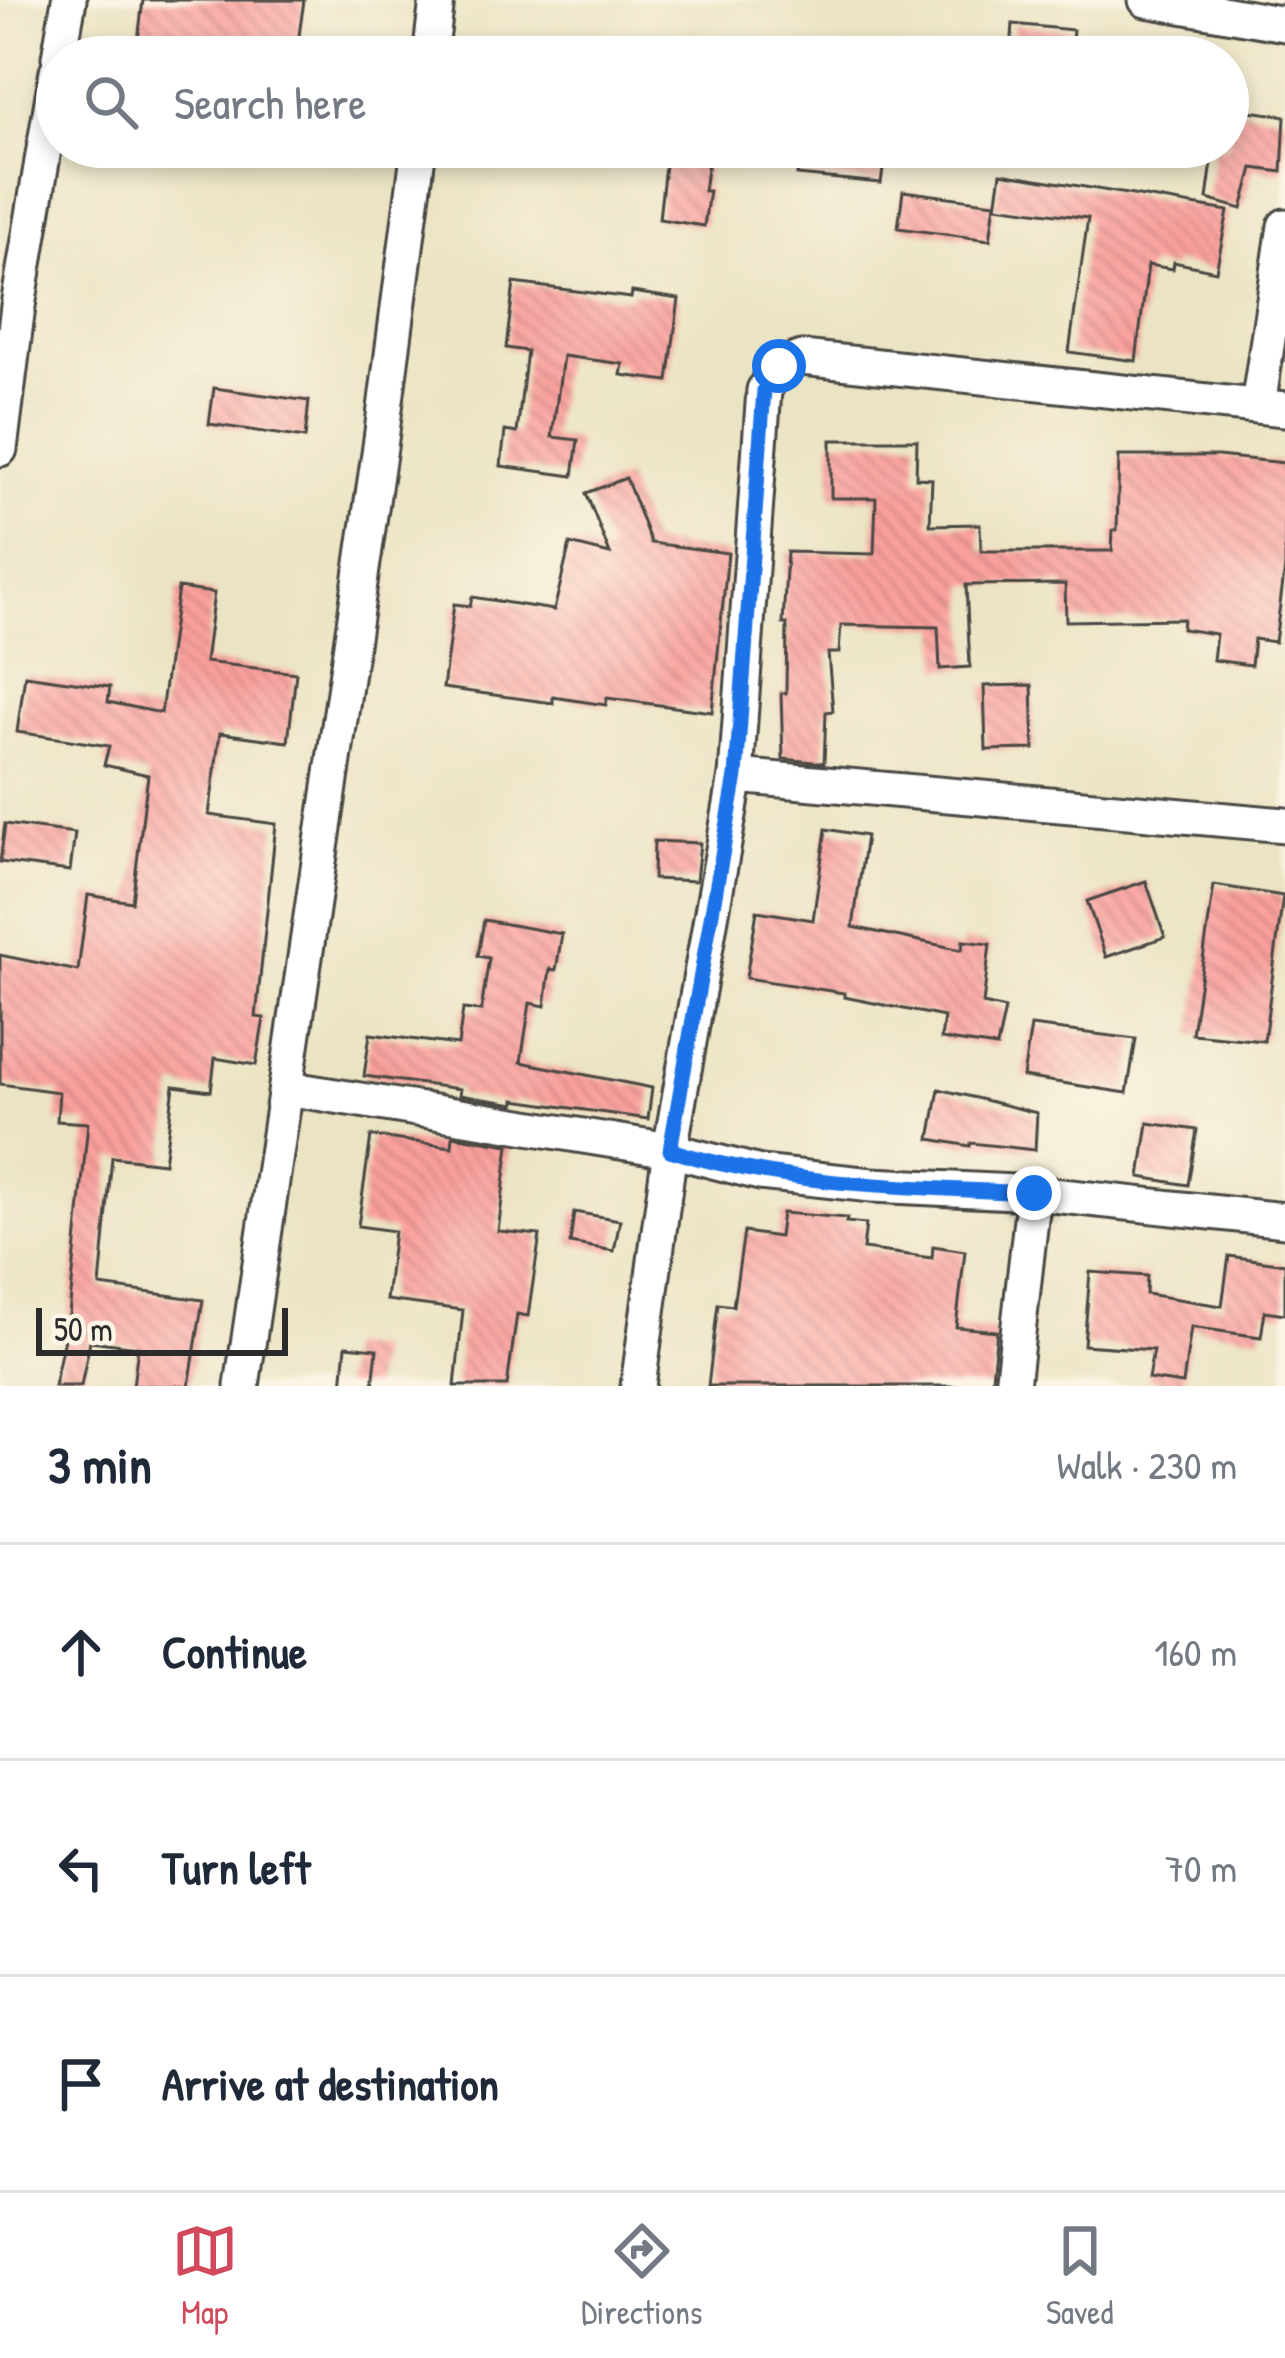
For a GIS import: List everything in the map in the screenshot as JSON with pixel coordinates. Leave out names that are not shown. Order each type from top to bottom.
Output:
[{"type":"street","points":[[63,36],[69,0]]},
{"type":"street","points":[[433,36],[437,0]]},
{"type":"street","points":[[1146,0],[1285,24]]},
{"type":"street","points":[[0,448],[9,304],[37,168]]},
{"type":"street","points":[[242,1386],[380,447],[416,168]]},
{"type":"street","points":[[638,1386],[670,1150],[736,776],[764,390],[779,366],[802,358],[1271,407],[1285,226]]},
{"type":"street","points":[[736,776],[1285,825]]},
{"type":"street","points":[[286,1088],[670,1150],[714,1164],[783,1176],[872,1186],[1034,1193],[1285,1220]]},
{"type":"street","points":[[1012,1386],[1034,1193]]},
{"type":"building","points":[[143,0],[304,0],[299,36],[139,36]]},
{"type":"building","points":[[1013,24],[1073,30],[1072,36],[1012,36]]},
{"type":"building","points":[[1249,111],[1285,116],[1282,172],[1253,168],[1242,209],[1207,199],[1211,168],[1249,168]]},
{"type":"building","points":[[665,168],[707,168],[704,226],[659,219]]},
{"type":"building","points":[[798,168],[883,168],[881,183],[797,175]]},
{"type":"building","points":[[1001,173],[1228,211],[1216,271],[1174,262],[1173,269],[1148,265],[1136,361],[1069,352],[1088,218],[996,206]]},
{"type":"building","points":[[903,191],[995,203],[990,240],[898,228]]},
{"type":"building","points":[[514,283],[631,298],[632,292],[679,299],[668,381],[621,375],[623,364],[563,356],[552,437],[578,440],[573,476],[501,466],[505,431],[517,433],[527,351],[506,348]]},
{"type":"building","points":[[214,388],[309,401],[305,438],[209,424]]},
{"type":"building","points":[[831,440],[917,440],[916,478],[932,479],[930,525],[980,524],[981,551],[1112,551],[1119,456],[1218,456],[1285,463],[1285,567],[1275,642],[1254,639],[1251,665],[1213,660],[1216,634],[1182,629],[1183,619],[1066,621],[1065,584],[966,585],[970,667],[940,669],[938,627],[841,625],[839,653],[828,653],[833,711],[826,712],[824,763],[783,759],[787,552],[874,554],[876,498],[831,498]]},
{"type":"building","points":[[626,478],[651,543],[728,553],[712,712],[607,698],[606,705],[553,697],[553,703],[443,688],[454,604],[470,606],[472,597],[554,610],[570,544],[610,554],[586,493]]},
{"type":"building","points":[[178,588],[214,593],[205,662],[296,673],[288,742],[220,733],[209,815],[276,824],[256,1017],[264,1018],[256,1065],[215,1058],[211,1091],[174,1086],[164,1163],[112,1157],[100,1286],[203,1300],[189,1386],[133,1386],[138,1347],[90,1341],[81,1386],[54,1386],[69,1315],[88,1123],[57,1121],[59,1092],[0,1084],[0,955],[78,971],[88,895],[132,902],[148,775],[104,765],[109,746],[17,732],[25,675],[110,687],[108,702],[161,713]]},
{"type":"building","points":[[1032,685],[1034,749],[986,750],[984,686]]},
{"type":"building","points":[[5,824],[75,833],[70,871],[0,862]]},
{"type":"building","points":[[826,829],[866,836],[853,927],[962,950],[963,941],[990,944],[983,1004],[1005,1009],[997,1047],[941,1039],[944,1017],[844,997],[844,993],[746,978],[757,911],[813,920]]},
{"type":"building","points":[[654,841],[700,843],[696,881],[653,879]]},
{"type":"building","points":[[1146,881],[1165,937],[1106,957],[1087,901]]},
{"type":"building","points":[[1214,885],[1283,896],[1264,1041],[1192,1034]]},
{"type":"building","points":[[484,920],[562,934],[556,970],[550,969],[545,1006],[530,1003],[521,1062],[652,1088],[648,1119],[515,1100],[515,1104],[459,1095],[460,1089],[364,1076],[370,1034],[458,1045],[463,1009],[481,1011],[489,958],[478,956]]},
{"type":"building","points":[[1031,1026],[1136,1039],[1127,1093],[1023,1077]]},
{"type":"building","points":[[939,1089],[1037,1113],[1035,1150],[930,1139]]},
{"type":"building","points":[[1148,1123],[1197,1130],[1188,1185],[1140,1177]]},
{"type":"building","points":[[371,1136],[452,1147],[453,1136],[509,1145],[498,1231],[540,1235],[528,1316],[517,1314],[507,1386],[455,1386],[463,1310],[386,1300],[394,1231],[358,1226]]},
{"type":"building","points":[[574,1212],[620,1220],[614,1251],[570,1243]]},
{"type":"building","points":[[782,1213],[866,1224],[863,1249],[932,1258],[933,1246],[965,1251],[956,1327],[997,1331],[991,1386],[708,1386],[718,1304],[733,1306],[744,1232],[779,1237]]},
{"type":"building","points":[[1229,1256],[1285,1264],[1285,1314],[1265,1311],[1261,1337],[1191,1327],[1183,1384],[1148,1379],[1153,1350],[1084,1345],[1090,1272],[1147,1276],[1146,1294],[1222,1306]]},
{"type":"building","points":[[346,1346],[377,1349],[373,1386],[342,1386]]},
{"type":"route","points":[[779,366],[764,390],[736,776],[670,1150],[760,1173],[872,1186],[1034,1193]]}]
